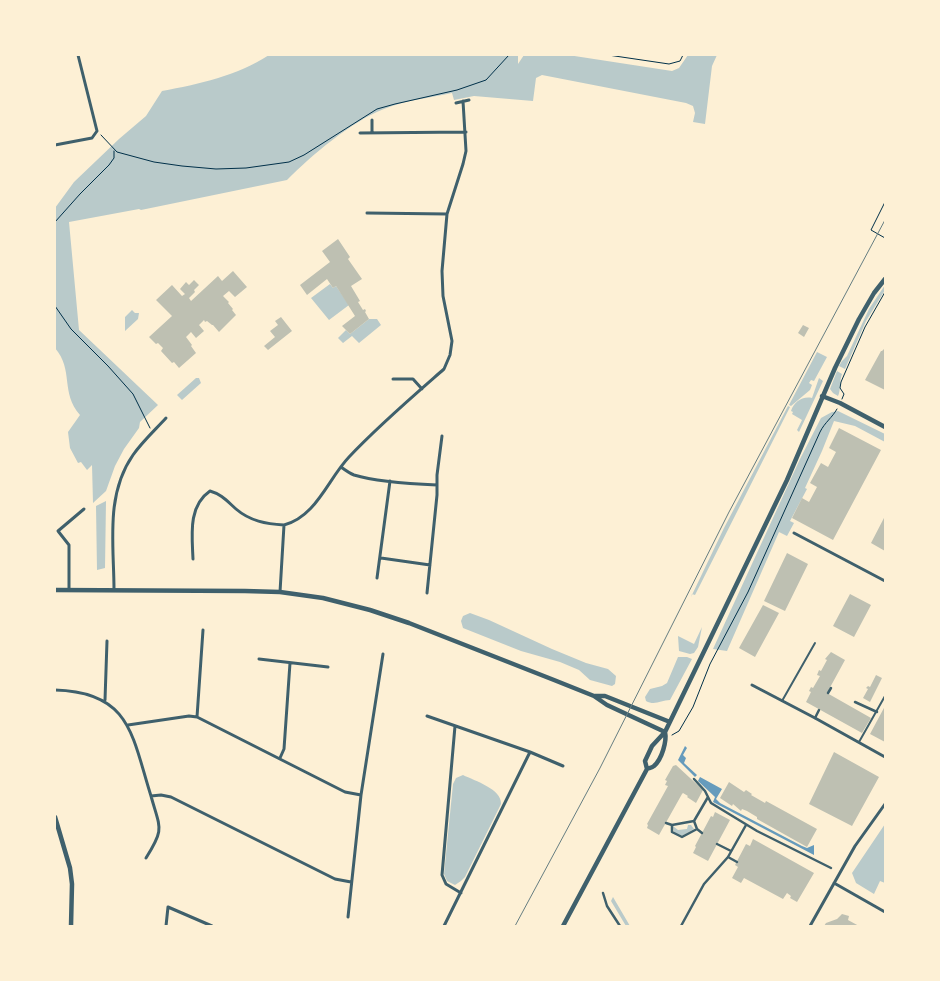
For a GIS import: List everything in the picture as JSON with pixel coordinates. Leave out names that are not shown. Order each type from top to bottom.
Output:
[{"type":"street","points":[[55,145],[92,138],[97,131],[78,55]]},
{"type":"street","points":[[456,103],[469,100]]},
{"type":"street","points":[[193,559],[193,517],[197,503],[210,490],[217,493],[253,520],[284,525],[292,524],[309,511],[349,457],[444,369],[450,355],[452,341],[443,296],[442,271],[447,214],[466,150],[463,101]]},
{"type":"street","points":[[372,120],[372,133]]},
{"type":"street","points":[[360,133],[466,132]]},
{"type":"street","points":[[367,213],[447,214]]},
{"type":"street","points":[[647,769],[645,761],[652,746],[665,732],[670,722],[787,480],[822,396],[859,319],[874,293],[885,279]]},
{"type":"street","points":[[393,379],[413,379],[422,389]]},
{"type":"street","points":[[822,396],[840,403],[885,427]]},
{"type":"street","points":[[114,590],[114,506],[116,488],[122,473],[134,454],[166,418]]},
{"type":"street","points":[[427,593],[442,436]]},
{"type":"street","points":[[341,467],[352,475],[390,481],[437,485]]},
{"type":"street","points":[[377,578],[390,481]]},
{"type":"street","points":[[69,590],[69,545],[58,531],[84,509]]},
{"type":"street","points":[[280,592],[284,525]]},
{"type":"street","points":[[794,533],[885,581]]},
{"type":"street","points":[[381,558],[430,565]]},
{"type":"street","points":[[55,590],[280,592],[323,598],[370,610],[594,696],[607,705],[665,732]]},
{"type":"street","points":[[197,717],[203,630]]},
{"type":"street","points":[[105,701],[107,641]]},
{"type":"street","points":[[348,917],[361,796],[383,654]]},
{"type":"street","points":[[259,659],[328,666]]},
{"type":"street","points":[[280,758],[284,749],[290,663]]},
{"type":"street","points":[[752,685],[885,757]]},
{"type":"street","points":[[828,694],[831,688]]},
{"type":"street","points":[[55,690],[65,690],[94,696],[105,701],[128,725],[160,828],[158,838],[146,858]]},
{"type":"street","points":[[594,696],[605,696],[670,722]]},
{"type":"street","points":[[855,702],[877,712]]},
{"type":"street","points":[[815,718],[819,710]]},
{"type":"street","points":[[128,725],[189,716],[197,717],[345,792],[361,796]]},
{"type":"street","points":[[427,716],[530,752],[563,766]]},
{"type":"street","points":[[455,726],[442,875],[446,884],[461,893]]},
{"type":"street","points":[[563,926],[647,769],[655,766],[665,746],[665,732]]},
{"type":"street","points":[[444,926],[530,752]]},
{"type":"street","points":[[694,779],[705,791],[711,803],[746,824],[832,868]]},
{"type":"street","points":[[151,796],[171,797],[335,879],[352,882]]},
{"type":"street","points":[[666,823],[672,826],[694,821],[708,797]]},
{"type":"street","points":[[810,926],[855,846],[885,804]]},
{"type":"street","points":[[55,818],[70,868],[72,884],[71,926]]},
{"type":"street","points":[[694,821],[697,829],[702,832]]},
{"type":"street","points":[[681,926],[704,884],[728,857],[746,824]]},
{"type":"street","points":[[672,826],[672,832],[682,838],[697,829]]},
{"type":"street","points":[[56,840],[62,838]]},
{"type":"street","points":[[717,844],[731,851]]},
{"type":"street","points":[[728,857],[736,862]]},
{"type":"street","points":[[834,883],[885,912]]},
{"type":"street","points":[[603,893],[607,906],[620,926]]},
{"type":"street","points":[[166,926],[168,907],[212,926]]},
{"type":"lane","points":[[782,701],[815,643]]},
{"type":"lane","points":[[859,742],[885,696]]},
{"type":"path","points":[[97,131],[114,150],[154,162],[216,169],[246,168],[288,162],[304,155],[377,109],[458,90],[486,80],[509,55]]},
{"type":"path","points":[[608,55],[669,64],[680,61],[683,55]]},
{"type":"path","points":[[55,222],[109,165],[114,158],[114,150]]},
{"type":"path","points":[[885,202],[871,229],[885,238]]},
{"type":"path","points":[[842,398],[844,394],[840,382],[865,327],[885,292]]},
{"type":"path","points":[[55,306],[71,329],[133,394],[153,433]]},
{"type":"path","points":[[666,738],[679,731],[693,707],[716,651],[748,592],[820,432],[828,420],[833,418],[836,410]]},
{"type":"shaded area","points":[[269,55],[518,55],[518,64],[524,55],[568,55],[672,71],[679,68],[688,55],[717,55],[712,66],[705,124],[693,122],[695,113],[693,106],[686,103],[542,75],[536,78],[533,101],[474,96],[454,100],[452,93],[409,101],[384,109],[346,130],[308,160],[287,180],[141,210],[69,222],[79,330],[158,405],[140,422],[139,428],[115,466],[106,491],[93,503],[92,465],[87,470],[81,462],[78,463],[70,448],[68,432],[80,415],[70,398],[64,365],[61,356],[55,348],[55,208],[74,182],[146,116],[162,91],[231,74]]},
{"type":"shaded area","points":[[330,284],[333,288],[336,286],[349,305],[329,320],[311,298]]},
{"type":"shaded area","points":[[885,285],[885,290],[866,321],[845,369],[839,366],[847,356],[869,309]]},
{"type":"shaded area","points":[[132,310],[135,313],[139,313],[138,319],[125,331],[125,317]]},
{"type":"shaded area","points":[[369,319],[377,319],[381,325],[359,343],[352,336],[343,343],[338,338],[346,330],[350,334]]},
{"type":"shaded area","points":[[817,352],[827,357],[814,381],[811,380],[809,383],[812,385],[810,390],[791,406],[789,405]]},
{"type":"shaded area","points":[[837,371],[842,374],[838,396],[830,389]]},
{"type":"shaded area","points":[[196,378],[199,378],[201,383],[182,400],[177,395]]},
{"type":"shaded area","points":[[819,378],[823,381],[799,432],[797,430],[802,420],[792,414],[793,412],[791,411],[799,400],[812,398]]},
{"type":"shaded area","points":[[788,406],[790,407],[695,595],[692,594],[724,528]]},
{"type":"shaded area","points":[[838,411],[885,434],[885,442],[855,426],[834,421],[805,488],[807,489],[790,521],[794,523],[787,536],[779,532],[727,651],[713,649],[800,459],[821,418]]},
{"type":"shaded area","points":[[106,501],[105,568],[97,570],[96,506]]},
{"type":"shaded area","points":[[470,613],[586,663],[608,669],[616,676],[615,684],[612,686],[590,680],[579,670],[560,662],[521,651],[463,628],[461,621],[463,616]]},
{"type":"shaded area","points":[[702,627],[698,647],[694,653],[690,654],[679,651],[678,636],[694,644]]},
{"type":"shaded area","points":[[678,657],[692,659],[670,700],[655,703],[646,701],[645,697],[650,689],[667,683]]},
{"type":"shaded area","points":[[463,775],[493,790],[500,799],[501,804],[465,877],[455,885],[447,881],[444,874],[453,784],[456,778]]},
{"type":"shaded area","points":[[885,824],[885,883],[880,881],[874,894],[856,883],[852,873]]},
{"type":"shaded area","points":[[688,825],[691,825],[694,829],[682,836],[674,832],[673,826],[678,830],[687,829]]},
{"type":"shaded area","points":[[613,897],[630,926],[626,926],[611,901]]},
{"type":"water","points":[[685,746],[687,748],[683,755],[686,758],[684,763],[697,775],[695,777],[678,760]]},
{"type":"water","points":[[700,777],[722,789],[716,799],[720,803],[802,846],[807,848],[814,845],[814,855],[713,802],[715,797],[698,781]]},
{"type":"building","points":[[338,239],[350,257],[348,259],[362,279],[351,286],[360,301],[358,302],[363,310],[365,309],[369,319],[350,334],[342,326],[355,316],[336,286],[333,288],[327,279],[307,295],[300,285],[330,262],[322,251]]},
{"type":"building","points":[[233,271],[247,287],[235,297],[229,291],[223,296],[229,302],[236,315],[219,332],[213,325],[204,320],[199,325],[204,331],[196,338],[191,332],[186,337],[196,353],[179,368],[161,351],[163,348],[149,337],[172,316],[156,300],[172,285],[182,296],[185,294],[180,289],[186,282],[189,285],[194,280],[199,285],[189,298],[191,301],[218,276],[222,281]]},
{"type":"building","points":[[281,317],[292,331],[268,350],[264,346],[275,337],[270,331],[278,325],[275,321]]},
{"type":"building","points":[[803,325],[809,328],[804,337],[798,333]]},
{"type":"building","points":[[884,349],[885,390],[865,380],[881,351]]},
{"type":"building","points":[[839,428],[881,450],[833,540],[792,518],[802,498],[809,502],[817,487],[810,483],[821,463],[828,467],[836,452],[829,448]]},
{"type":"building","points":[[885,516],[885,551],[871,543]]},
{"type":"building","points":[[787,553],[808,564],[785,611],[764,601]]},
{"type":"building","points":[[850,594],[871,605],[854,637],[833,626]]},
{"type":"building","points":[[763,605],[779,613],[755,657],[739,648]]},
{"type":"building","points":[[831,652],[845,660],[827,693],[871,718],[862,733],[806,702],[811,692],[809,691],[811,687],[813,688],[820,676],[817,675],[819,670],[821,671],[827,660],[825,659]]},
{"type":"building","points":[[876,675],[882,678],[870,702],[863,698],[868,689],[866,688],[870,687]]},
{"type":"building","points":[[885,706],[885,742],[870,734]]},
{"type":"building","points":[[834,752],[879,777],[852,826],[809,804]]},
{"type":"building","points":[[676,765],[703,790],[696,803],[688,796],[682,794],[659,835],[647,828],[647,824],[668,786],[665,785],[667,781],[665,780],[673,766]]},
{"type":"building","points":[[729,782],[744,792],[746,790],[765,803],[766,801],[817,829],[807,847],[757,819],[757,817],[747,811],[742,809],[741,811],[733,804],[732,806],[720,798]]},
{"type":"building","points":[[715,812],[730,820],[708,861],[693,853],[711,816],[713,817]]},
{"type":"building","points":[[753,839],[814,873],[797,902],[790,898],[791,896],[787,893],[783,899],[744,878],[741,883],[732,878],[738,867],[735,865],[746,844],[750,846]]},
{"type":"building","points":[[842,914],[849,916],[848,920],[859,926],[824,926],[826,923],[837,919]]},
{"type":"tram line","points":[[515,926],[600,768],[729,512],[885,220]]}]
